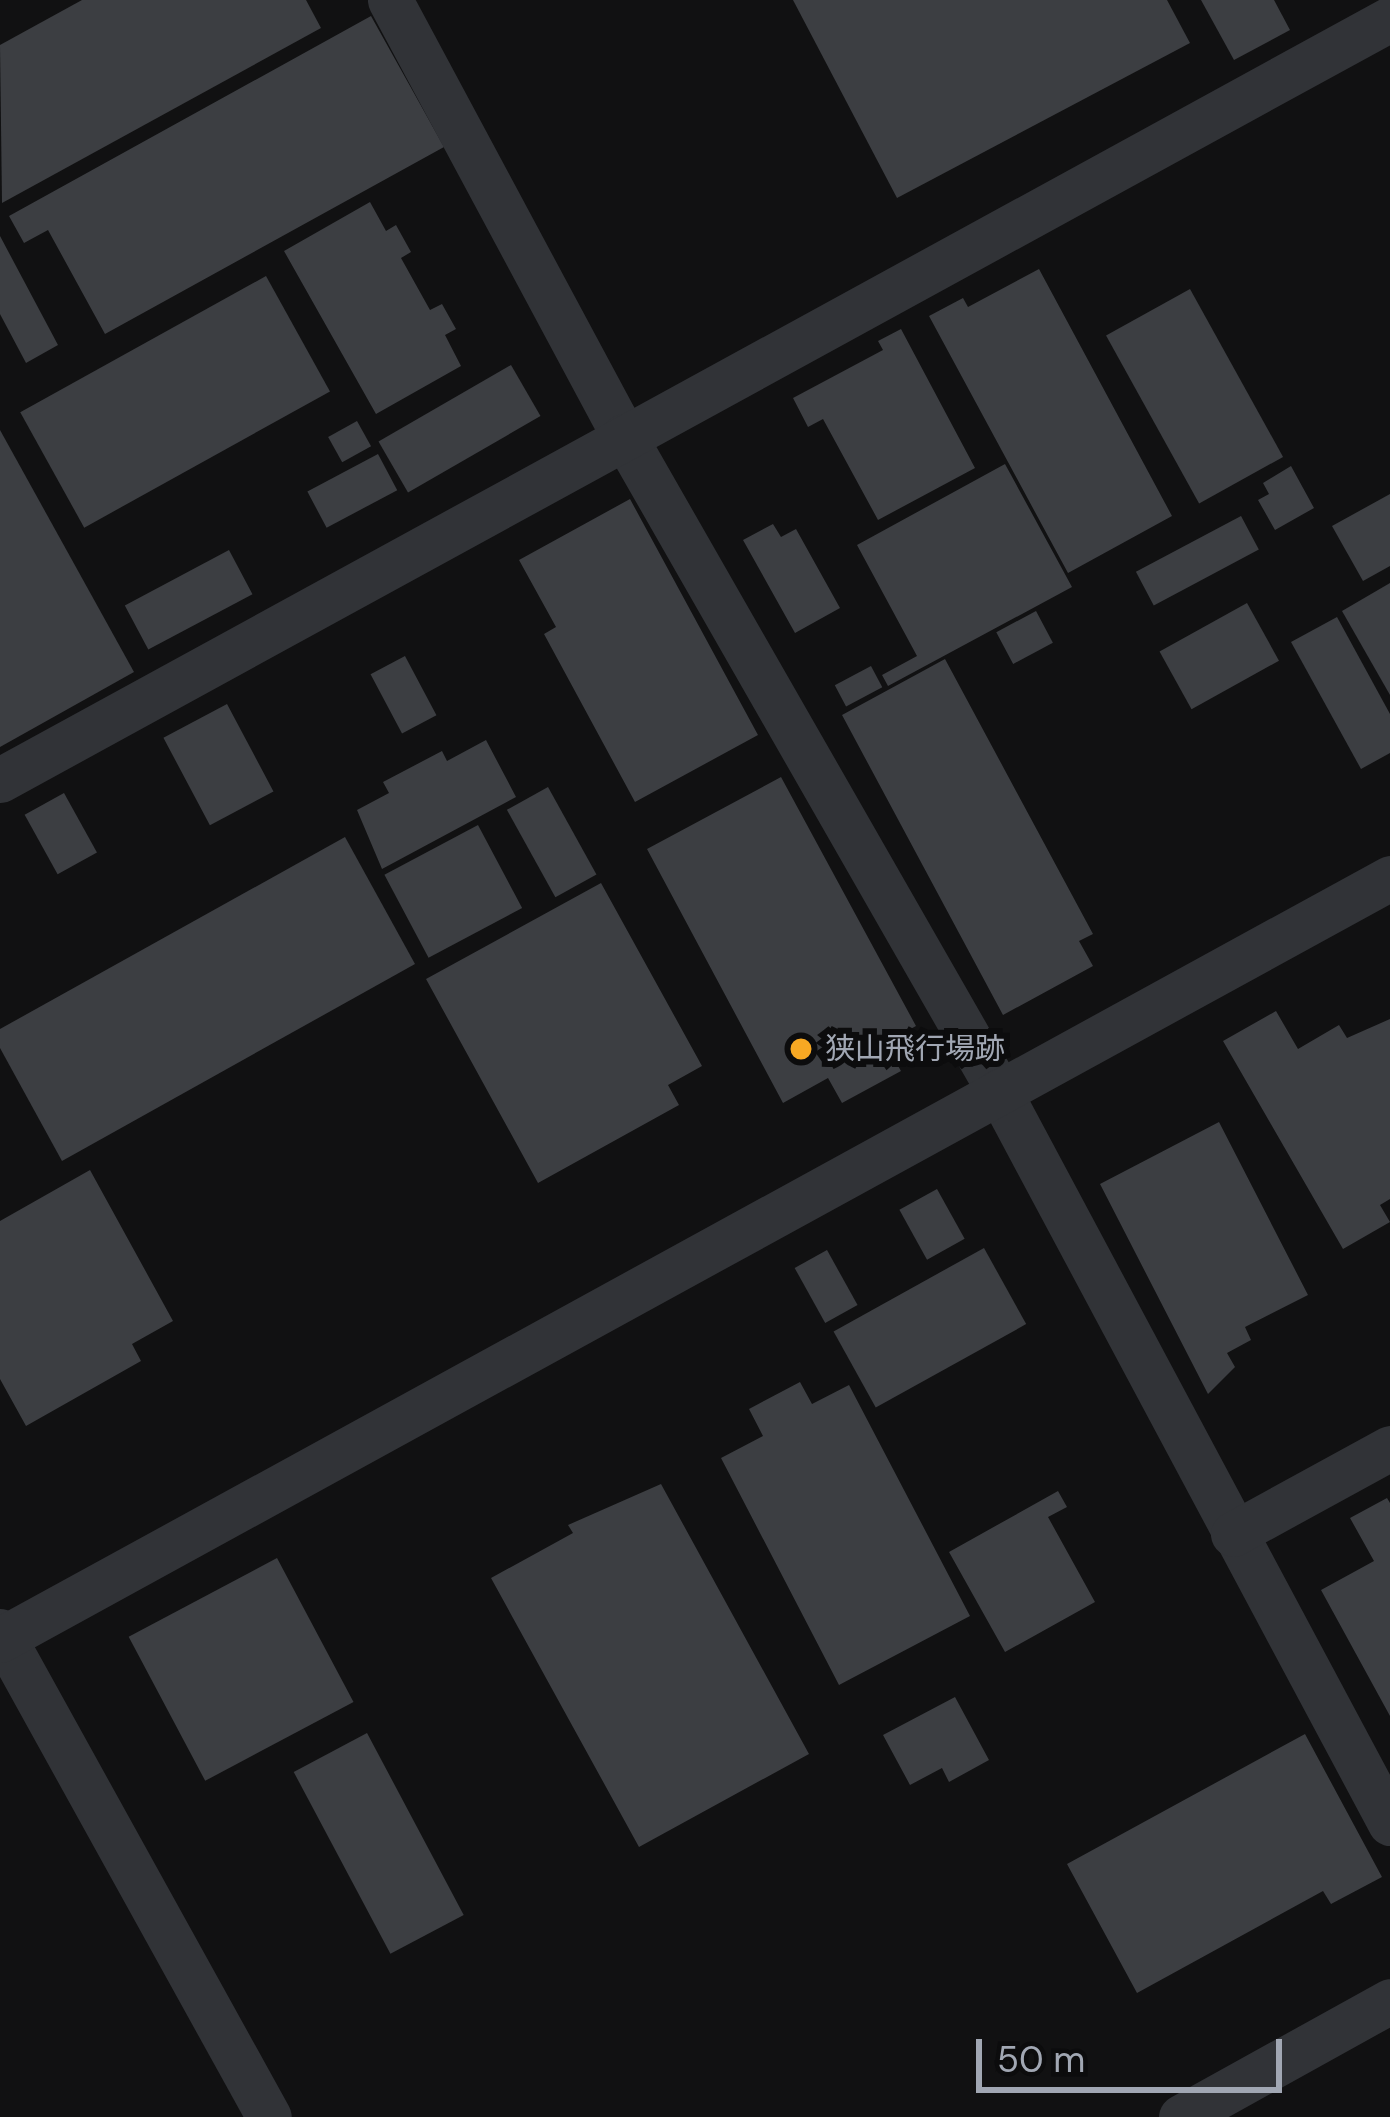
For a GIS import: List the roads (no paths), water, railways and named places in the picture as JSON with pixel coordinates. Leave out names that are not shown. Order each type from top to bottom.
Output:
[{"type":"street","points":[[390,0],[624,436],[999,1091],[1390,1823]]},
{"type":"street","points":[[0,779],[1390,19]]},
{"type":"street","points":[[269,2117],[1,1636],[1390,878]]},
{"type":"street","points":[[1233,1534],[1390,1448]]},
{"type":"street","points":[[1181,2117],[1390,2001]]},
{"type":"place","name":"狭山飛行場跡","points":[[801,1049]]}]
